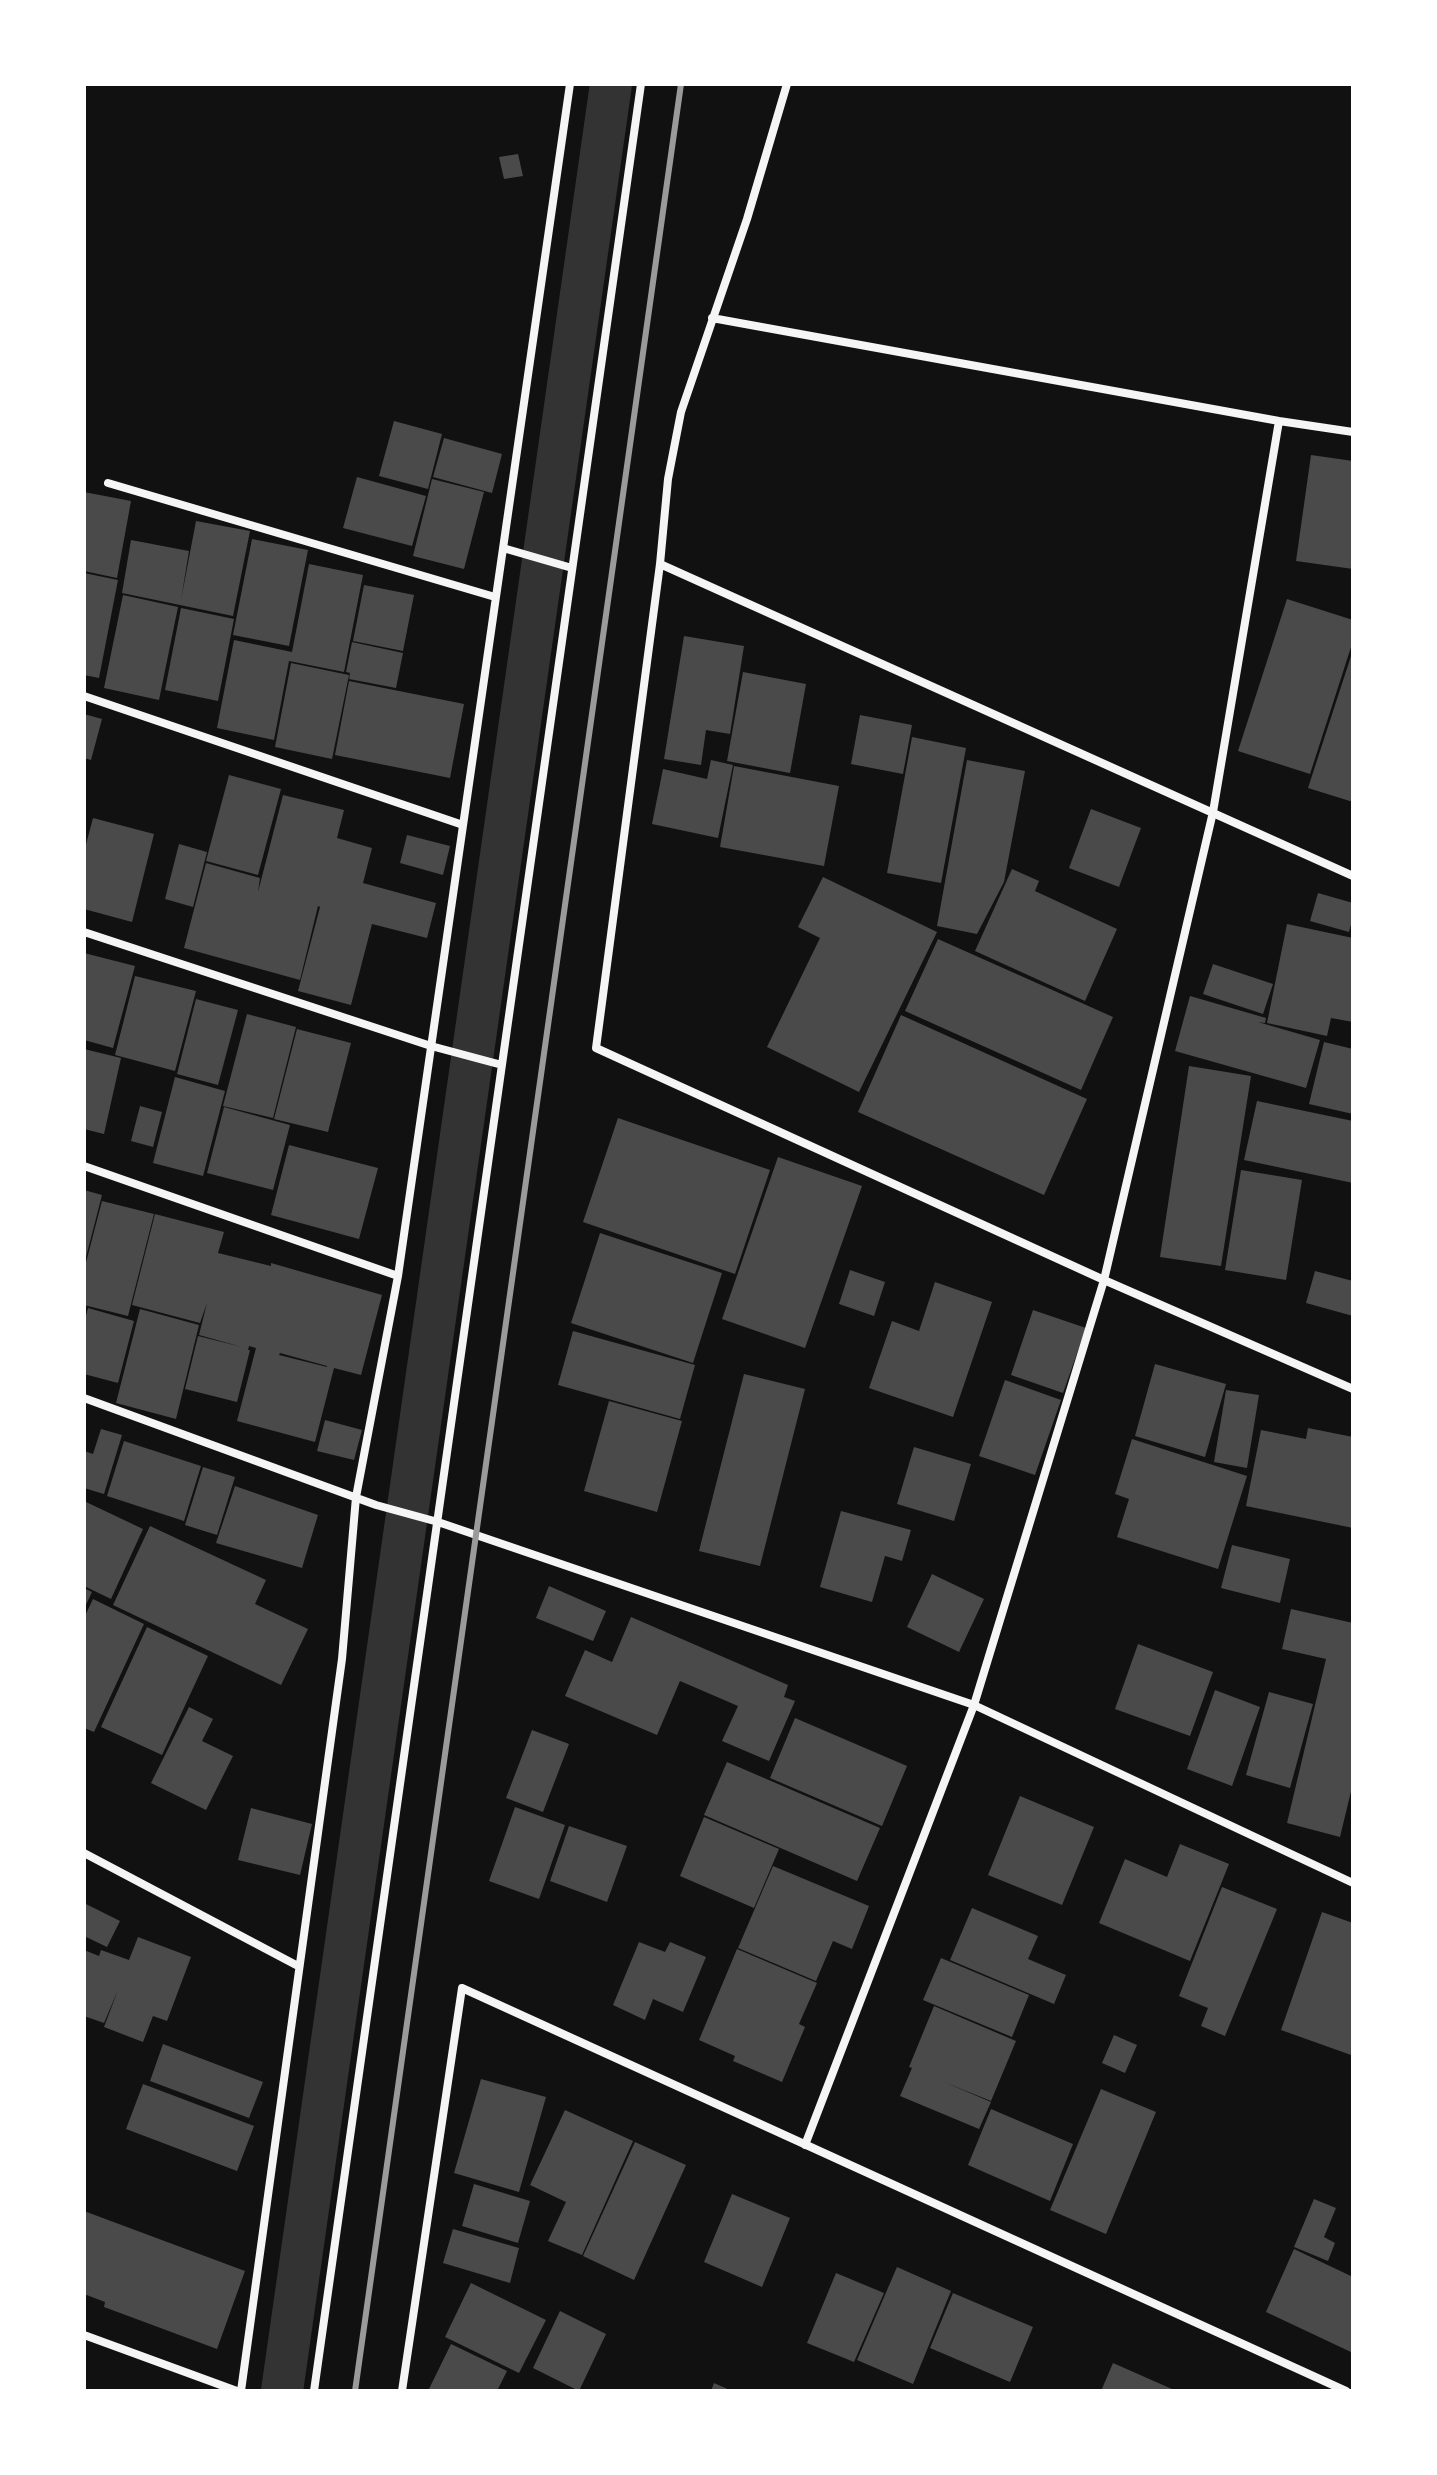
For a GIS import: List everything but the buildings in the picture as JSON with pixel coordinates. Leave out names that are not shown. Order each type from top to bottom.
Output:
[{"type":"street","points":[[84,2335],[239,2391],[342,1659],[356,1497],[398,1276],[433,1046],[570,84]]},
{"type":"street","points":[[314,2391],[641,84]]},
{"type":"street","points":[[787,84],[747,219],[681,412],[668,479],[660,564],[596,1048],[1104,1280],[1353,1389]]},
{"type":"street","points":[[712,318],[1353,432]]},
{"type":"street","points":[[805,2145],[974,1705],[1104,1280],[1213,812],[1279,421]]},
{"type":"street","points":[[108,483],[495,597]]},
{"type":"street","points":[[505,548],[571,567]]},
{"type":"street","points":[[660,564],[1353,876]]},
{"type":"street","points":[[84,696],[463,825]]},
{"type":"street","points":[[84,932],[433,1046],[500,1064]]},
{"type":"street","points":[[84,1166],[398,1276]]},
{"type":"street","points":[[84,1398],[376,1505],[438,1522],[974,1705],[1353,1883]]},
{"type":"street","points":[[84,1853],[298,1966]]},
{"type":"street","points":[[402,2391],[462,1988],[1346,2391]]},
{"type":"waterway","points":[[282,2391],[611,84]]},
{"type":"railway","points":[[355,2391],[681,84]]}]
